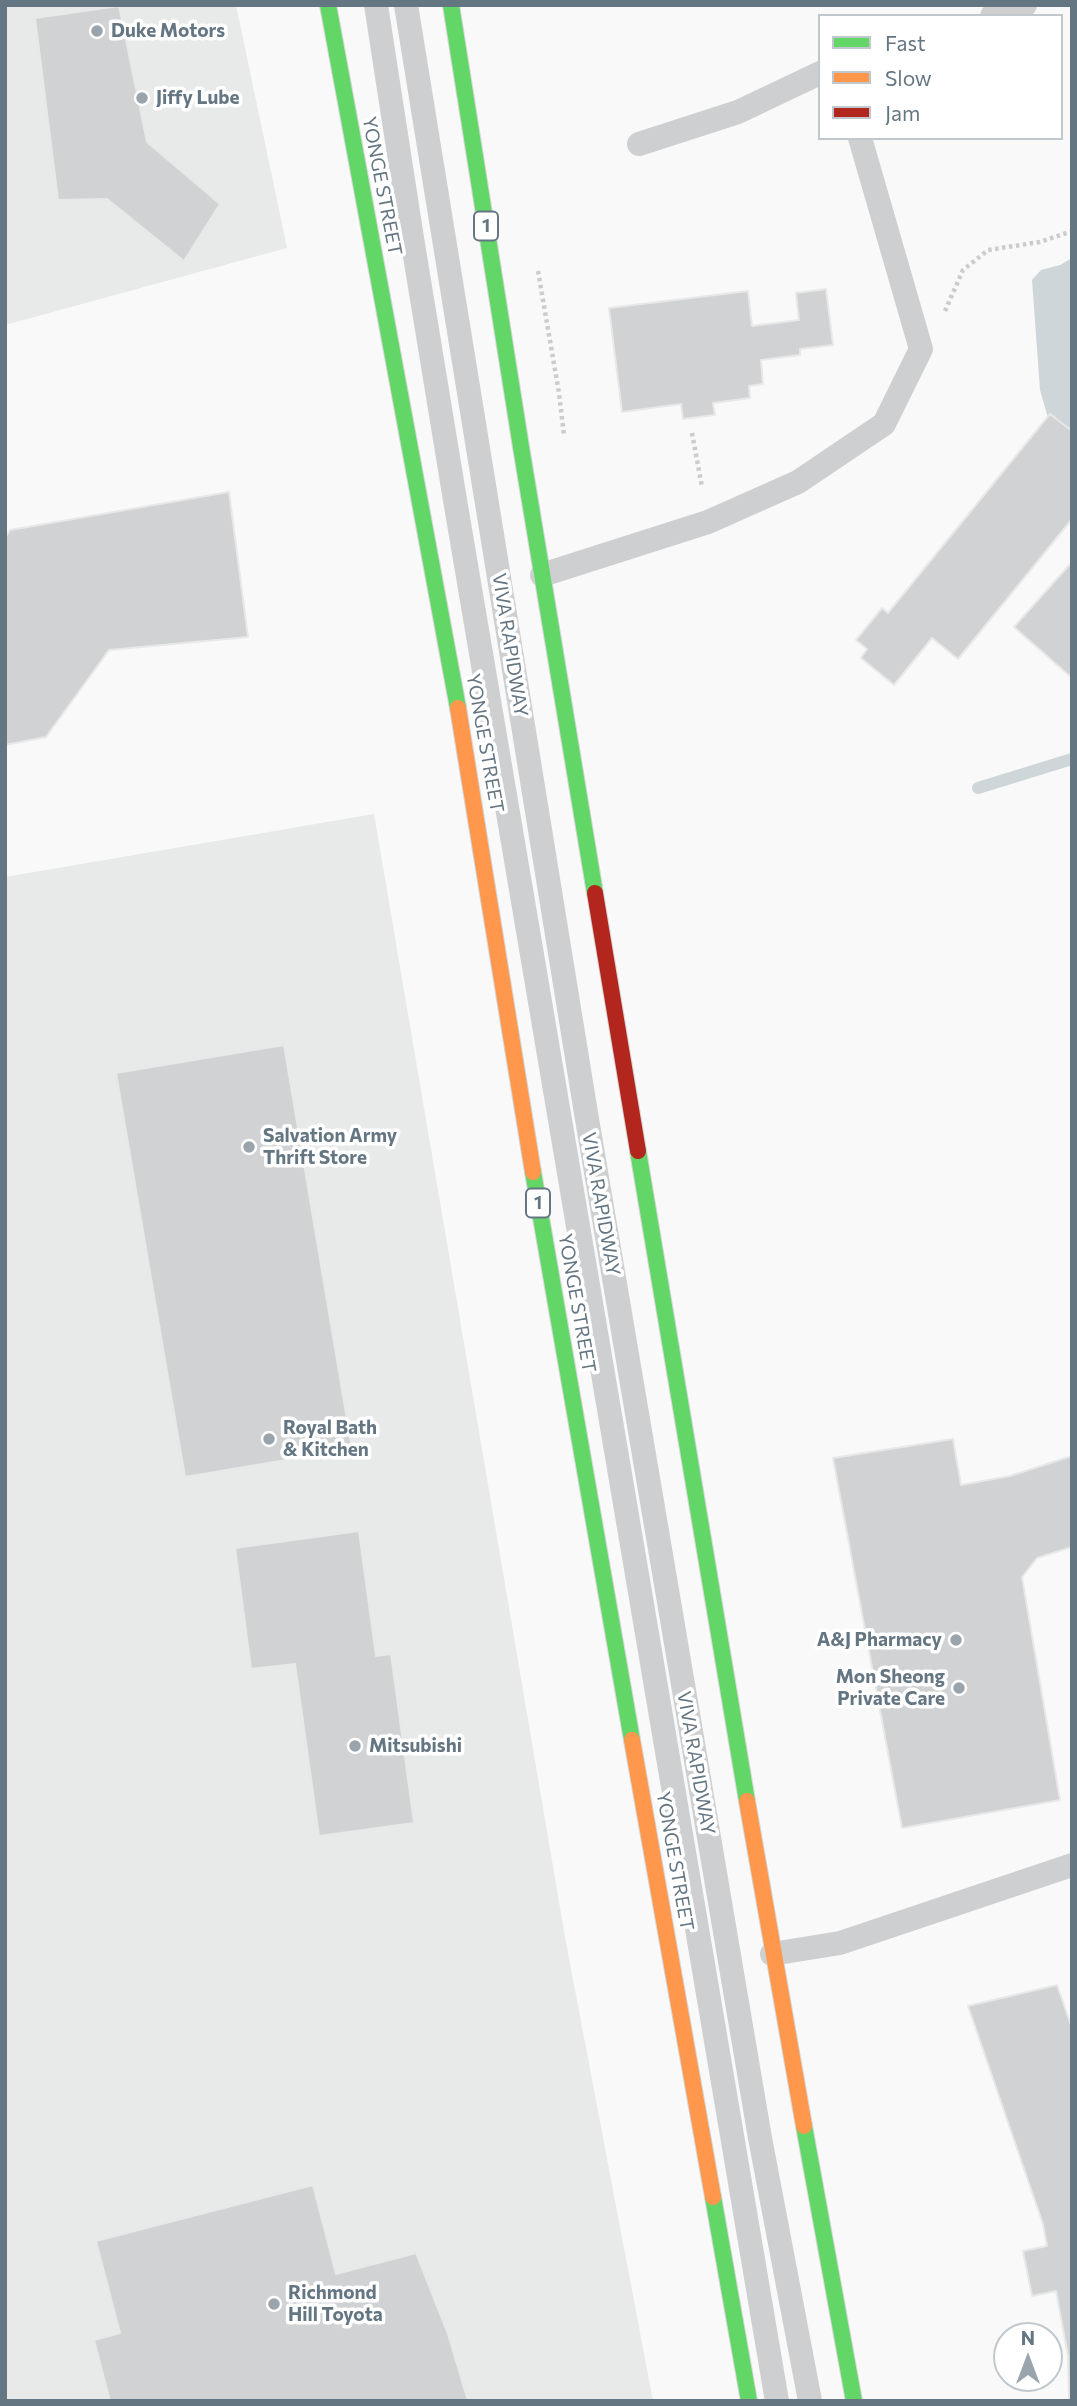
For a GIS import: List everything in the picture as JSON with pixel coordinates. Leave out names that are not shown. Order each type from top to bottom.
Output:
[{"type":"main road","name":"YONGE STREET","points":[[328,5],[443,622],[480,835],[551,1282],[749,2401]]},
{"type":"main road","name":"1","points":[[451,5],[542,575],[772,1954],[854,2401]]},
{"type":"lane","name":"VIVA RAPIDWAY","points":[[376,5],[451,472],[777,2401]]},
{"type":"lane","name":"VIVA RAPIDWAY","points":[[406,5],[590,1141],[760,2138],[810,2401]]},
{"type":"lane","points":[[998,14],[1025,5]]},
{"type":"lane","points":[[639,144],[738,112],[818,74]]},
{"type":"lane","points":[[542,575],[708,522],[798,482],[884,424],[921,349],[861,140]]},
{"type":"lane","points":[[772,1954],[839,1943],[1072,1865]]},
{"type":"path","points":[[916,331],[944,313],[963,270],[988,250],[1040,242],[1072,231]]},
{"type":"path","points":[[692,433],[708,522]]},
{"type":"shaded area","points":[[5,5],[236,5],[287,248],[5,325]]},
{"type":"shaded area","points":[[1072,258],[1072,457],[1053,435],[1040,390],[1032,280],[1041,270],[1060,265]]},
{"type":"shaded area","points":[[374,814],[565,1937],[653,2401],[5,2401],[5,877]]},
{"type":"building","points":[[119,6],[147,142],[220,204],[184,261],[107,199],[58,200],[35,18]]},
{"type":"building","points":[[826,289],[833,345],[800,349],[800,355],[761,360],[763,384],[749,386],[750,398],[713,403],[715,415],[683,419],[681,404],[622,412],[609,308],[748,291],[752,326],[799,320],[796,293]]},
{"type":"building","points":[[1050,414],[1072,431],[1072,519],[958,659],[932,638],[894,685],[861,658],[867,649],[856,640],[882,608],[888,613]]},
{"type":"building","points":[[229,492],[248,637],[109,650],[46,737],[5,745],[5,538],[10,530]]},
{"type":"building","points":[[1072,562],[1072,678],[1014,627]]},
{"type":"building","points":[[284,1045],[352,1449],[185,1477],[116,1073]]},
{"type":"building","name":"Mon Sheong Private Care","points":[[953,1439],[961,1485],[1010,1476],[1072,1456],[1072,1547],[1037,1558],[1022,1577],[1060,1800],[902,1828],[833,1458]]},
{"type":"building","name":"Mitsubishi","points":[[359,1531],[376,1656],[391,1654],[414,1823],[319,1836],[295,1664],[251,1669],[235,1548]]},
{"type":"building","points":[[1057,1985],[1072,2028],[1072,2401],[1069,2401],[1068,2356],[1056,2291],[1032,2296],[1023,2251],[1047,2246],[1043,2224],[968,2006]]},
{"type":"building","name":"Richmond Hill Toyota","points":[[313,2185],[336,2274],[416,2253],[448,2334],[468,2401],[110,2401],[94,2340],[120,2333],[96,2241]]},
{"type":"waterway","points":[[978,788],[1072,759]]},
{"type":"traffic: fast","points":[[328,5],[458,708]]},
{"type":"traffic: fast","points":[[451,5],[595,893]]},
{"type":"traffic: fast","points":[[638,1151],[747,1801]]},
{"type":"traffic: fast","points":[[533,1172],[632,1740]]},
{"type":"traffic: fast","points":[[804,2126],[854,2401]]},
{"type":"traffic: fast","points":[[713,2197],[749,2401]]},
{"type":"traffic: slow","points":[[458,708],[533,1172]]},
{"type":"traffic: slow","points":[[632,1740],[713,2197]]},
{"type":"traffic: slow","points":[[747,1801],[804,2126]]},
{"type":"traffic: jam","points":[[595,893],[638,1151]]},
{"type":"place","name":"Duke Motors","points":[[97,31]]},
{"type":"place","name":"Jiffy Lube","points":[[142,98]]},
{"type":"place","name":"Salvation Army Thrift Store","points":[[249,1147]]},
{"type":"place","name":"Royal Bath & Kitchen","points":[[269,1439]]},
{"type":"place","name":"A&J Pharmacy","points":[[956,1640]]},
{"type":"place","name":"Mon Sheong Private Care","points":[[959,1688]]},
{"type":"place","name":"Mitsubishi","points":[[355,1746]]},
{"type":"place","name":"Richmond Hill Toyota","points":[[274,2304]]}]
